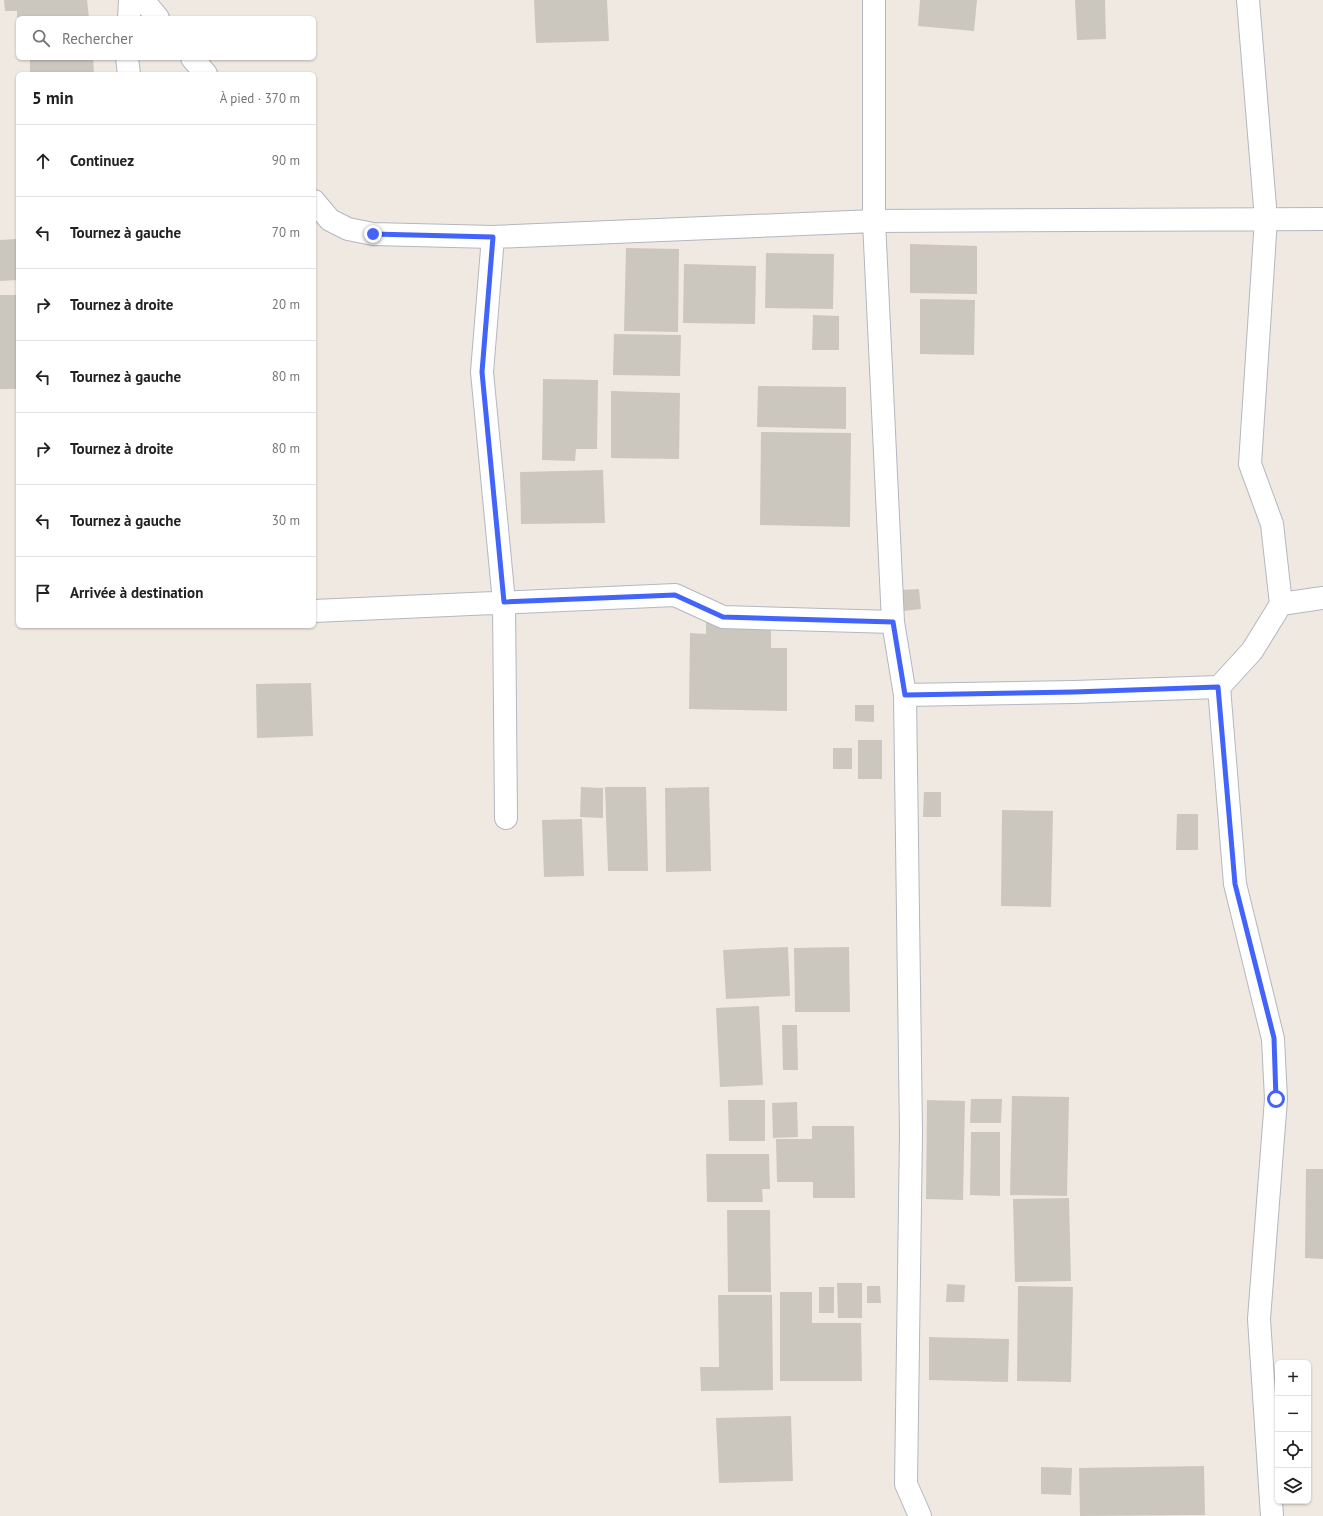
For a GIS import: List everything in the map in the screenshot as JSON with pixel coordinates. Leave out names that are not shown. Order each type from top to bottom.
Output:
[{"type":"street","points":[[129,16],[130,0]]},
{"type":"street","points":[[143,0],[156,16]]},
{"type":"street","points":[[874,0],[874,221],[893,622],[905,695],[911,1133],[906,1484],[920,1516]]},
{"type":"street","points":[[905,695],[1074,692],[1218,687],[1252,651],[1281,604],[1272,524],[1250,464],[1266,219],[1248,0]]},
{"type":"street","points":[[127,60],[129,72]]},
{"type":"street","points":[[194,60],[204,72]]},
{"type":"street","points":[[316,206],[322,221],[348,229],[373,234],[493,237],[874,221],[1323,219]]},
{"type":"street","points":[[493,237],[482,372],[504,602],[506,818]]},
{"type":"street","points":[[316,611],[675,595],[723,617],[893,622]]},
{"type":"street","points":[[1281,604],[1323,598]]},
{"type":"street","points":[[1218,687],[1235,884],[1274,1038],[1276,1099],[1259,1319],[1272,1516]]},
{"type":"building","points":[[4,0],[87,0],[89,16],[17,16],[17,11],[5,11]]},
{"type":"building","points":[[534,0],[607,0],[609,41],[536,43]]},
{"type":"building","points":[[920,0],[977,0],[974,31],[918,26]]},
{"type":"building","points":[[1075,0],[1105,0],[1106,39],[1077,40]]},
{"type":"building","points":[[30,60],[93,60],[94,72],[30,72]]},
{"type":"building","points":[[16,239],[16,280],[0,281],[0,240]]},
{"type":"building","points":[[910,244],[977,246],[977,294],[910,293]]},
{"type":"building","points":[[626,248],[679,249],[678,332],[624,331]]},
{"type":"building","points":[[766,253],[834,254],[833,309],[765,308]]},
{"type":"building","points":[[684,264],[756,266],[755,324],[683,323]]},
{"type":"building","points":[[0,295],[16,295],[16,389],[0,389]]},
{"type":"building","points":[[920,299],[975,300],[974,355],[920,354]]},
{"type":"building","points":[[813,315],[839,316],[839,350],[812,350]]},
{"type":"building","points":[[614,334],[681,335],[680,376],[613,375]]},
{"type":"building","points":[[543,379],[598,380],[597,449],[576,449],[575,461],[542,460]]},
{"type":"building","points":[[758,386],[846,387],[846,429],[757,427]]},
{"type":"building","points":[[611,391],[680,393],[679,459],[611,458]]},
{"type":"building","points":[[761,432],[851,433],[850,527],[760,525]]},
{"type":"building","points":[[603,470],[605,523],[521,524],[520,472]]},
{"type":"building","points":[[919,589],[921,609],[903,611],[901,590]]},
{"type":"building","points":[[706,621],[771,622],[771,648],[787,648],[787,711],[689,709],[690,633],[706,634]]},
{"type":"building","points":[[311,683],[313,736],[257,738],[256,684]]},
{"type":"building","points":[[855,705],[874,705],[874,722],[855,721]]},
{"type":"building","points":[[858,740],[882,740],[882,779],[858,779]]},
{"type":"building","points":[[833,748],[852,748],[852,769],[833,769]]},
{"type":"building","points":[[581,787],[603,788],[603,818],[580,817]]},
{"type":"building","points":[[605,787],[646,787],[648,871],[608,871]]},
{"type":"building","points":[[709,787],[711,871],[666,872],[665,788]]},
{"type":"building","points":[[924,792],[941,792],[941,817],[923,817]]},
{"type":"building","points":[[1002,810],[1053,811],[1051,907],[1001,906]]},
{"type":"building","points":[[1177,814],[1198,814],[1198,850],[1176,850]]},
{"type":"building","points":[[582,819],[584,876],[544,877],[542,820]]},
{"type":"building","points":[[788,947],[790,996],[726,999],[723,950]]},
{"type":"building","points":[[849,947],[850,1012],[795,1012],[794,948]]},
{"type":"building","points":[[759,1006],[763,1085],[720,1087],[716,1008]]},
{"type":"building","points":[[782,1025],[797,1025],[798,1070],[783,1070]]},
{"type":"building","points":[[1012,1096],[1069,1097],[1067,1196],[1010,1195]]},
{"type":"building","points":[[971,1099],[1002,1099],[1001,1123],[970,1123]]},
{"type":"building","points":[[728,1100],[765,1100],[765,1141],[729,1141]]},
{"type":"building","points":[[927,1100],[965,1101],[963,1200],[926,1199]]},
{"type":"building","points":[[797,1102],[798,1137],[773,1138],[772,1103]]},
{"type":"building","points":[[812,1126],[854,1126],[855,1198],[813,1198],[813,1182],[777,1182],[776,1139],[812,1139]]},
{"type":"building","points":[[971,1132],[1000,1132],[1000,1196],[970,1195]]},
{"type":"building","points":[[706,1154],[769,1154],[770,1189],[762,1189],[763,1202],[707,1202]]},
{"type":"building","points":[[1306,1169],[1323,1169],[1323,1259],[1305,1258]]},
{"type":"building","points":[[1069,1198],[1071,1281],[1015,1282],[1013,1199]]},
{"type":"building","points":[[727,1210],[770,1210],[771,1292],[728,1292]]},
{"type":"building","points":[[837,1283],[862,1283],[862,1318],[838,1318]]},
{"type":"building","points":[[947,1284],[965,1285],[964,1302],[946,1302]]},
{"type":"building","points":[[867,1286],[880,1286],[881,1303],[867,1303]]},
{"type":"building","points":[[1018,1286],[1073,1287],[1071,1382],[1017,1381]]},
{"type":"building","points":[[819,1287],[834,1287],[834,1313],[819,1313]]},
{"type":"building","points":[[780,1292],[812,1292],[812,1323],[861,1323],[862,1381],[780,1381]]},
{"type":"building","points":[[718,1295],[772,1295],[773,1390],[701,1391],[700,1367],[719,1367]]},
{"type":"building","points":[[929,1337],[1009,1339],[1008,1382],[929,1380]]},
{"type":"building","points":[[791,1416],[793,1481],[719,1483],[716,1418]]},
{"type":"building","points":[[1204,1466],[1205,1515],[1080,1516],[1079,1468]]},
{"type":"building","points":[[1041,1467],[1072,1468],[1071,1495],[1041,1494]]},
{"type":"route","points":[[373,234],[493,237],[482,372],[504,602],[675,595],[723,617],[893,622],[905,695],[1074,692],[1218,687],[1235,884],[1274,1038],[1276,1099]]}]
